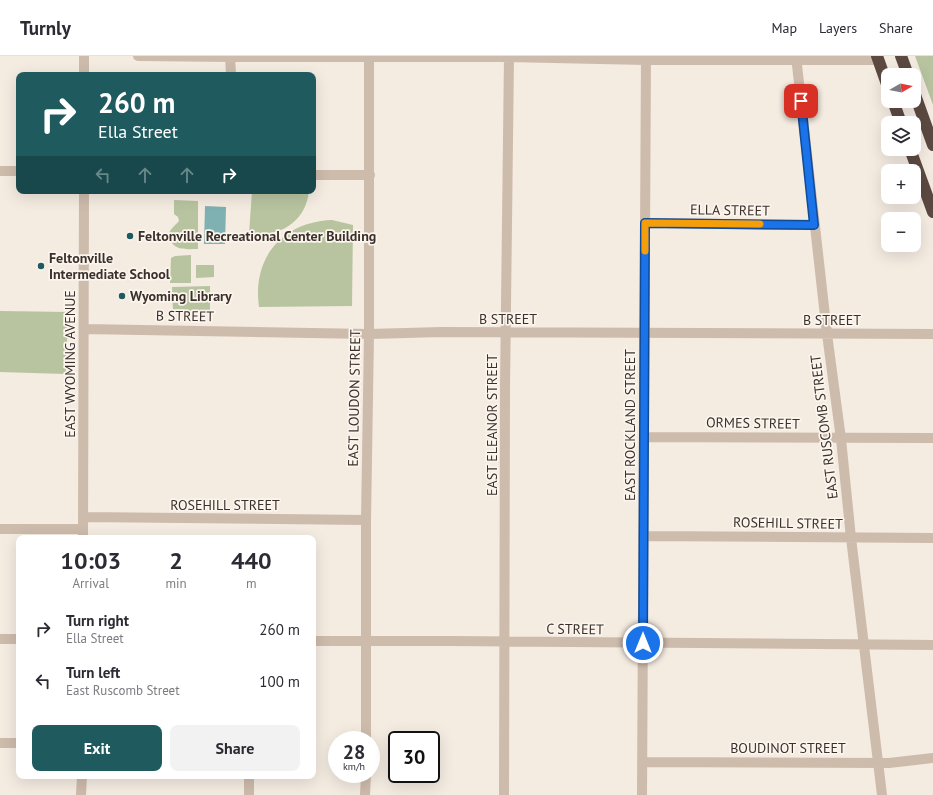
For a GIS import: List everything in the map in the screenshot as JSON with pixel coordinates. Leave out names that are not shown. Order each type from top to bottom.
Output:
[{"type":"highway","points":[[901,56],[905,68]]},
{"type":"highway","points":[[878,58],[881,68]]},
{"type":"highway","points":[[920,108],[933,145]]},
{"type":"highway","points":[[913,156],[933,212]]},
{"type":"street","points":[[84,56],[84,72]]},
{"type":"street","points":[[138,56],[878,58]]},
{"type":"street","name":"EAST LOUDON STREET","points":[[366,731],[366,520],[370,175],[369,56]]},
{"type":"street","points":[[230,57],[230,72]]},
{"type":"street","name":"EAST ELEANOR STREET","points":[[504,795],[509,57]]},
{"type":"street","name":"EAST ROCKLAND STREET","points":[[642,795],[646,58]]},
{"type":"street","name":"EAST RUSCOMB STREET","points":[[796,58],[814,225],[841,439],[851,538],[882,795]]},
{"type":"street","points":[[0,170],[16,171]]},
{"type":"street","points":[[316,175],[370,175]]},
{"type":"street","name":"EAST WYOMING AVENUE","points":[[83,534],[84,194]]},
{"type":"street","name":"ELLA STREET","points":[[645,223],[814,225]]},
{"type":"street","name":"B STREET","points":[[84,329],[369,334],[933,334]]},
{"type":"street","name":"ORMES STREET","points":[[644,437],[841,439],[933,438]]},
{"type":"street","name":"ROSEHILL STREET","points":[[83,518],[366,520]]},
{"type":"street","points":[[0,529],[83,534]]},
{"type":"street","name":"ROSEHILL STREET","points":[[643,536],[933,538]]},
{"type":"street","points":[[0,639],[16,639]]},
{"type":"street","name":"C STREET","points":[[316,641],[933,645]]},
{"type":"street","points":[[0,743],[16,743]]},
{"type":"street","name":"BOUDINOT STREET","points":[[642,762],[889,763],[933,758]]},
{"type":"street","points":[[81,795],[82,779]]},
{"type":"street","points":[[249,779],[249,795]]},
{"type":"street","points":[[365,795],[366,783]]},
{"type":"green space","points":[[915,56],[933,56],[933,105],[921,72],[921,68],[919,68]]},
{"type":"green space","points":[[252,194],[308,194],[303,211],[289,226],[271,233],[260,235],[249,234]]},
{"type":"green space","points":[[174,200],[198,201],[198,249],[179,248],[171,241],[170,231],[179,221],[178,217],[174,214]]},
{"type":"green space","points":[[332,220],[353,225],[352,306],[259,307],[258,289],[260,273],[266,258],[274,246],[285,235],[299,228],[314,222]]},
{"type":"green space","points":[[191,255],[191,283],[170,283],[171,258],[175,256]]},
{"type":"green space","points":[[196,265],[214,265],[214,277],[196,278]]},
{"type":"green space","points":[[210,286],[210,311],[173,312],[172,287]]},
{"type":"green space","points":[[0,311],[68,312],[66,374],[0,372]]},
{"type":"water","points":[[205,206],[226,207],[225,244],[204,244]]},
{"type":"slow traffic","points":[[645,251],[645,223],[760,224]]},
{"type":"place","name":"Feltonville Recreational Center Building","points":[[130,236]]},
{"type":"place","name":"Feltonville Intermediate School","points":[[41,266]]},
{"type":"place","name":"Wyoming Library","points":[[122,296]]},
{"type":"route","points":[[643,643],[645,223],[814,225],[801,101]]}]
